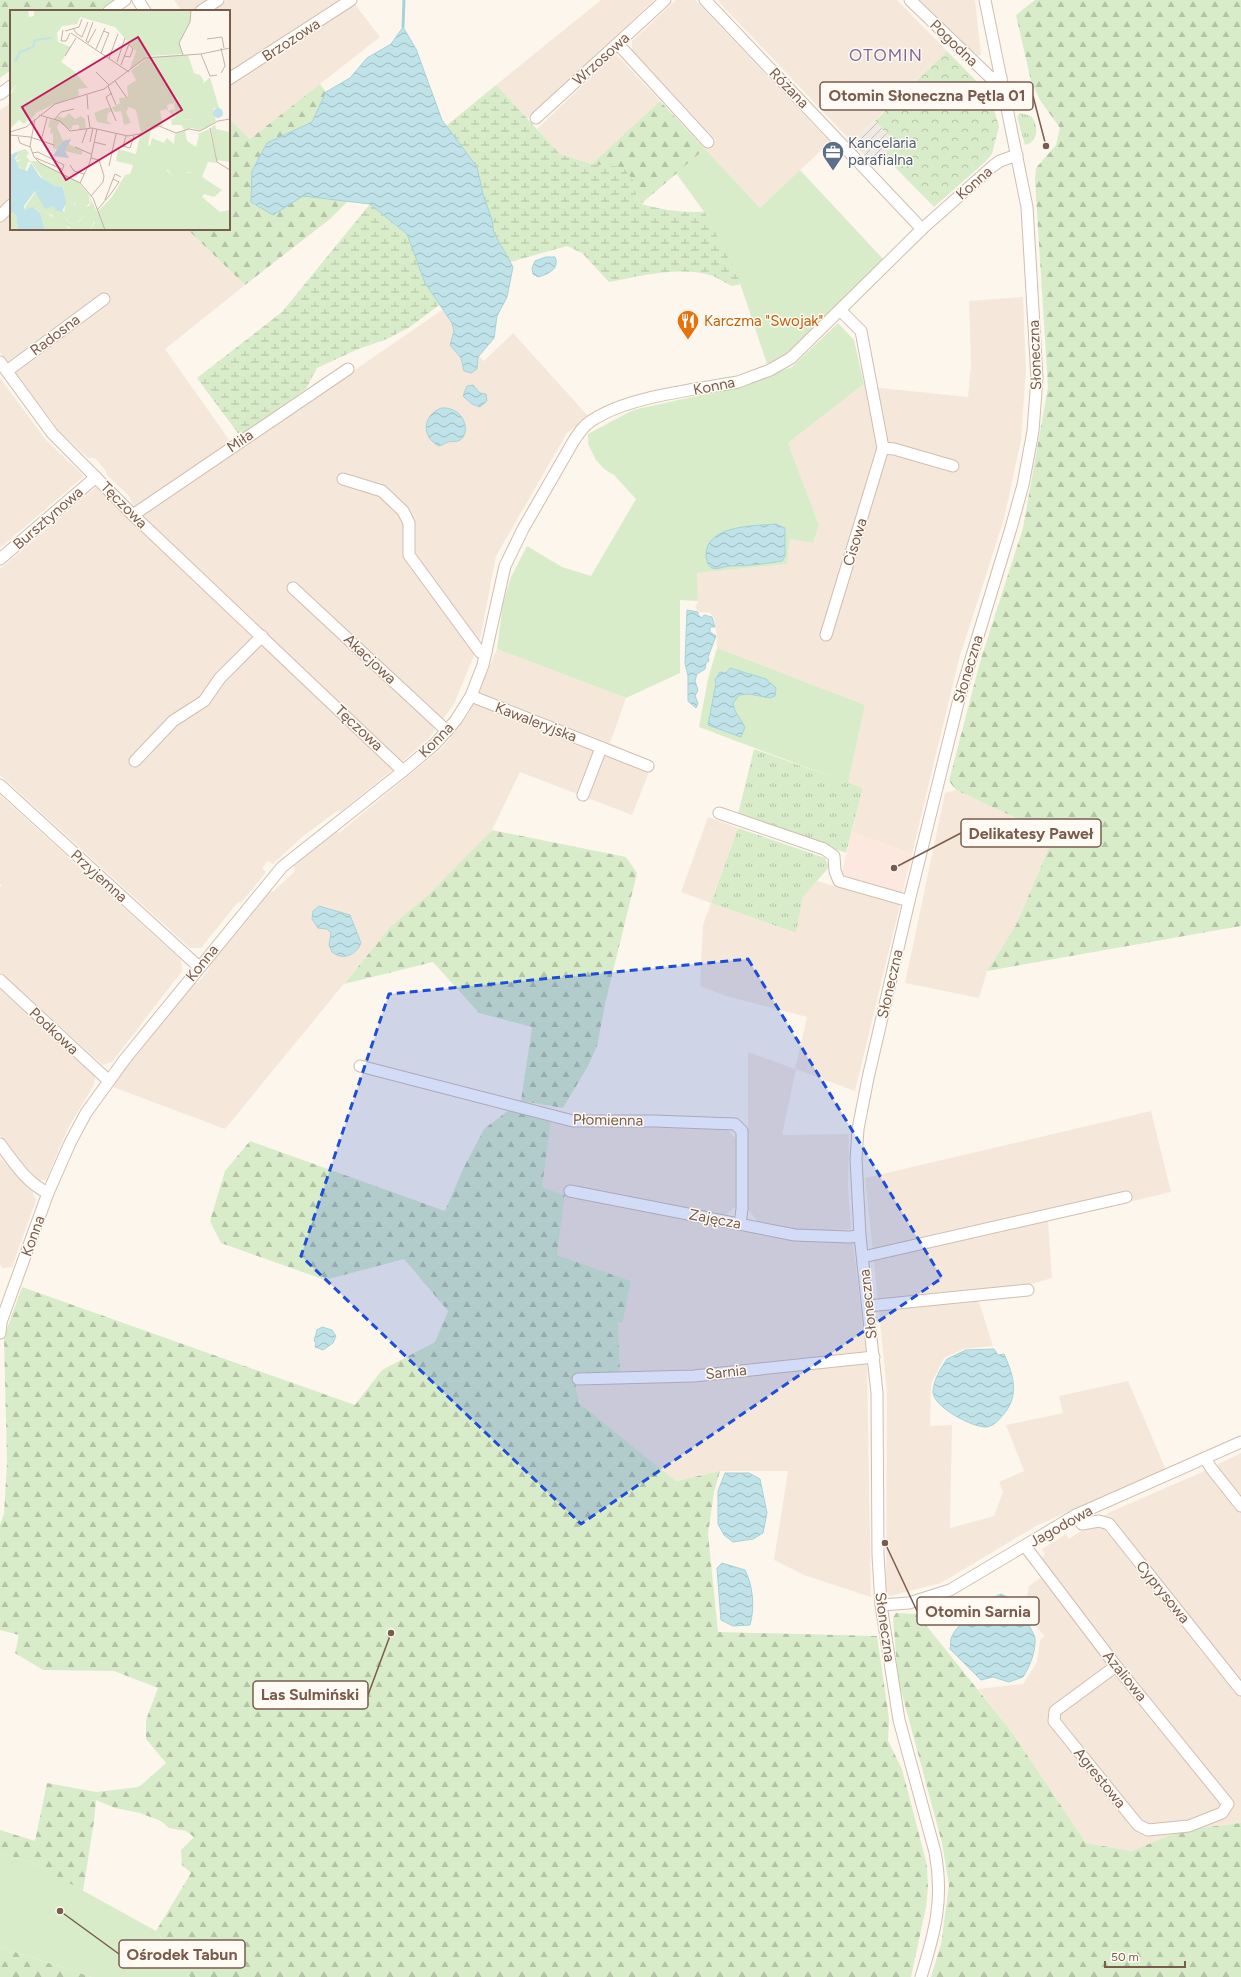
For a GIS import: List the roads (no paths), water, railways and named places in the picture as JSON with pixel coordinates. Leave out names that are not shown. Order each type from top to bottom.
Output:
[{"type":"street","points":[[110,10],[125,0]]},
{"type":"street","points":[[138,0],[144,10]]},
{"type":"street","points":[[203,10],[218,0]]},
{"type":"street","name":"Brzozowa","points":[[230,78],[352,0]]},
{"type":"street","name":"Wrzosowa","points":[[536,118],[665,0]]},
{"type":"street","name":"Różana","points":[[704,0],[922,229]]},
{"type":"street","name":"Pogodna","points":[[910,0],[991,78],[1001,77]]},
{"type":"street","name":"Słoneczna","points":[[921,1977],[938,1911],[940,1874],[899,1720],[881,1604],[878,1563],[877,1393],[860,1236],[856,1159],[858,1129],[868,1078],[909,901],[960,695],[1011,528],[1030,451],[1037,378],[1028,214],[985,0]]},
{"type":"street","points":[[618,44],[708,142]]},
{"type":"street","points":[[0,94],[10,87]]},
{"type":"street","name":"Konna","points":[[0,1333],[1,1322],[48,1193],[76,1129],[109,1081],[148,1029],[282,867],[435,744],[456,720],[471,696],[486,653],[505,566],[514,545],[573,442],[583,428],[599,416],[635,402],[738,382],[770,370],[791,358],[922,229],[993,166],[1000,161],[1017,155]]},
{"type":"street","points":[[0,216],[10,206]]},
{"type":"street","name":"Radosna","points":[[7,371],[104,299]]},
{"type":"street","name":"Cisowa","points":[[826,635],[883,448],[861,331],[840,310]]},
{"type":"street","name":"Tęczowa","points":[[0,362],[52,434],[133,514],[403,771]]},
{"type":"street","name":"Miła","points":[[133,514],[348,369]]},
{"type":"street","points":[[883,448],[894,449],[953,466]]},
{"type":"street","name":"Bursztynowa","points":[[0,559],[96,477]]},
{"type":"street","points":[[343,479],[382,491],[403,511],[408,522],[409,555],[480,652],[486,653]]},
{"type":"street","name":"Akacjowa","points":[[293,588],[447,731]]},
{"type":"street","points":[[135,761],[173,721],[204,701],[220,678],[262,636]]},
{"type":"street","name":"Kawaleryjska","points":[[471,696],[648,766]]},
{"type":"street","points":[[583,795],[601,748]]},
{"type":"street","name":"Przyjemna","points":[[0,785],[199,967]]},
{"type":"street","points":[[718,813],[824,849],[834,856],[835,871],[839,881],[909,901]]},
{"type":"street","name":"Podkowa","points":[[0,980],[109,1081]]},
{"type":"street","name":"Płomienna","points":[[360,1066],[573,1121],[654,1121],[735,1124],[742,1131],[742,1209],[740,1224]]},
{"type":"street","points":[[0,1144],[27,1178],[38,1188],[48,1193]]},
{"type":"street","name":"Zajęcza","points":[[570,1191],[795,1235],[849,1238],[860,1236]]},
{"type":"street","points":[[863,1257],[1126,1197]]},
{"type":"street","points":[[868,1306],[1028,1290]]},
{"type":"street","name":"Sarnia","points":[[578,1379],[694,1376],[874,1356]]},
{"type":"street","name":"Jagodowa","points":[[881,1604],[909,1603],[950,1590],[1076,1515],[1241,1442]]},
{"type":"street","points":[[1205,1458],[1241,1506]]},
{"type":"street","name":"Cyprysowa","points":[[1076,1515],[1082,1524],[1099,1521],[1109,1524],[1241,1690]]},
{"type":"street","name":"Azaliowa","points":[[1025,1546],[1116,1666],[1228,1804]]},
{"type":"street","name":"Agrestowa","points":[[1116,1666],[1055,1711],[1054,1721],[1058,1727],[1138,1825],[1148,1830],[1189,1826],[1222,1813],[1228,1804]]},
{"type":"water","points":[[403,27],[416,49],[442,120],[477,167],[483,194],[492,220],[494,233],[513,267],[507,297],[497,316],[494,338],[478,357],[477,369],[471,373],[464,371],[461,358],[450,345],[454,331],[452,323],[425,283],[407,234],[370,204],[303,196],[273,215],[251,202],[252,171],[267,143],[312,122],[326,92],[350,78],[367,58],[391,44]]},
{"type":"water","points":[[546,257],[555,257],[556,265],[549,273],[538,277],[533,274],[532,268],[535,261]]},
{"type":"water","points":[[473,385],[480,393],[486,394],[487,401],[480,407],[472,404],[463,396],[467,386]]},
{"type":"water","points":[[441,408],[449,409],[461,416],[464,422],[465,433],[458,441],[448,442],[439,446],[429,437],[426,427],[430,416]]},
{"type":"water","points":[[776,524],[785,528],[785,556],[782,561],[756,565],[728,566],[716,569],[712,568],[708,564],[706,555],[708,545],[714,538],[722,533],[744,527]]},
{"type":"water","points":[[687,610],[698,612],[698,615],[702,618],[704,615],[712,617],[715,627],[710,627],[710,632],[716,636],[708,657],[709,661],[706,663],[705,669],[697,674],[695,681],[698,690],[695,696],[698,703],[696,708],[688,701],[688,676],[685,663]]},
{"type":"water","points":[[730,668],[766,679],[776,688],[775,696],[770,698],[749,694],[739,695],[733,703],[735,711],[745,727],[741,737],[708,725],[716,683],[715,680],[720,672],[726,673]]},
{"type":"water","points":[[319,906],[350,915],[361,943],[356,951],[345,956],[336,955],[332,952],[329,945],[331,933],[327,929],[318,928],[312,919],[313,911]]},
{"type":"water","points":[[322,1327],[332,1330],[336,1336],[333,1343],[323,1350],[315,1347],[316,1343],[314,1341],[317,1330]]},
{"type":"water","points":[[994,1349],[998,1355],[1004,1354],[1013,1378],[1014,1386],[1008,1409],[999,1420],[987,1427],[973,1424],[946,1410],[935,1398],[933,1388],[942,1366],[947,1359],[966,1350]]},
{"type":"water","points":[[725,1473],[749,1473],[760,1479],[767,1513],[763,1533],[753,1539],[733,1542],[724,1535],[718,1524],[718,1491]]},
{"type":"water","points":[[722,1563],[745,1570],[748,1576],[753,1604],[750,1625],[733,1626],[721,1620],[717,1568]]},
{"type":"water","points":[[1001,1594],[1016,1601],[1035,1638],[1033,1653],[1026,1673],[1023,1677],[1009,1682],[993,1677],[981,1680],[950,1649],[951,1639],[959,1626],[972,1613],[988,1601]]},
{"type":"waterway","points":[[403,27],[404,0]]},
{"type":"place","name":"Otomin Słoneczna Pętla 01","points":[[1046,146]]},
{"type":"place","name":"Kancelaria parafialna","points":[[833,172]]},
{"type":"place","name":"Karczma \"Swojak\"","points":[[688,340]]},
{"type":"place","name":"Delikatesy Paweł","points":[[894,868]]},
{"type":"place","name":"Otomin Sarnia","points":[[885,1543]]},
{"type":"place","name":"Las Sulmiński","points":[[391,1633]]},
{"type":"place","name":"Ośrodek Tabun","points":[[60,1911]]},
{"type":"district","name":"OTOMIN","points":[[886,55]]}]
